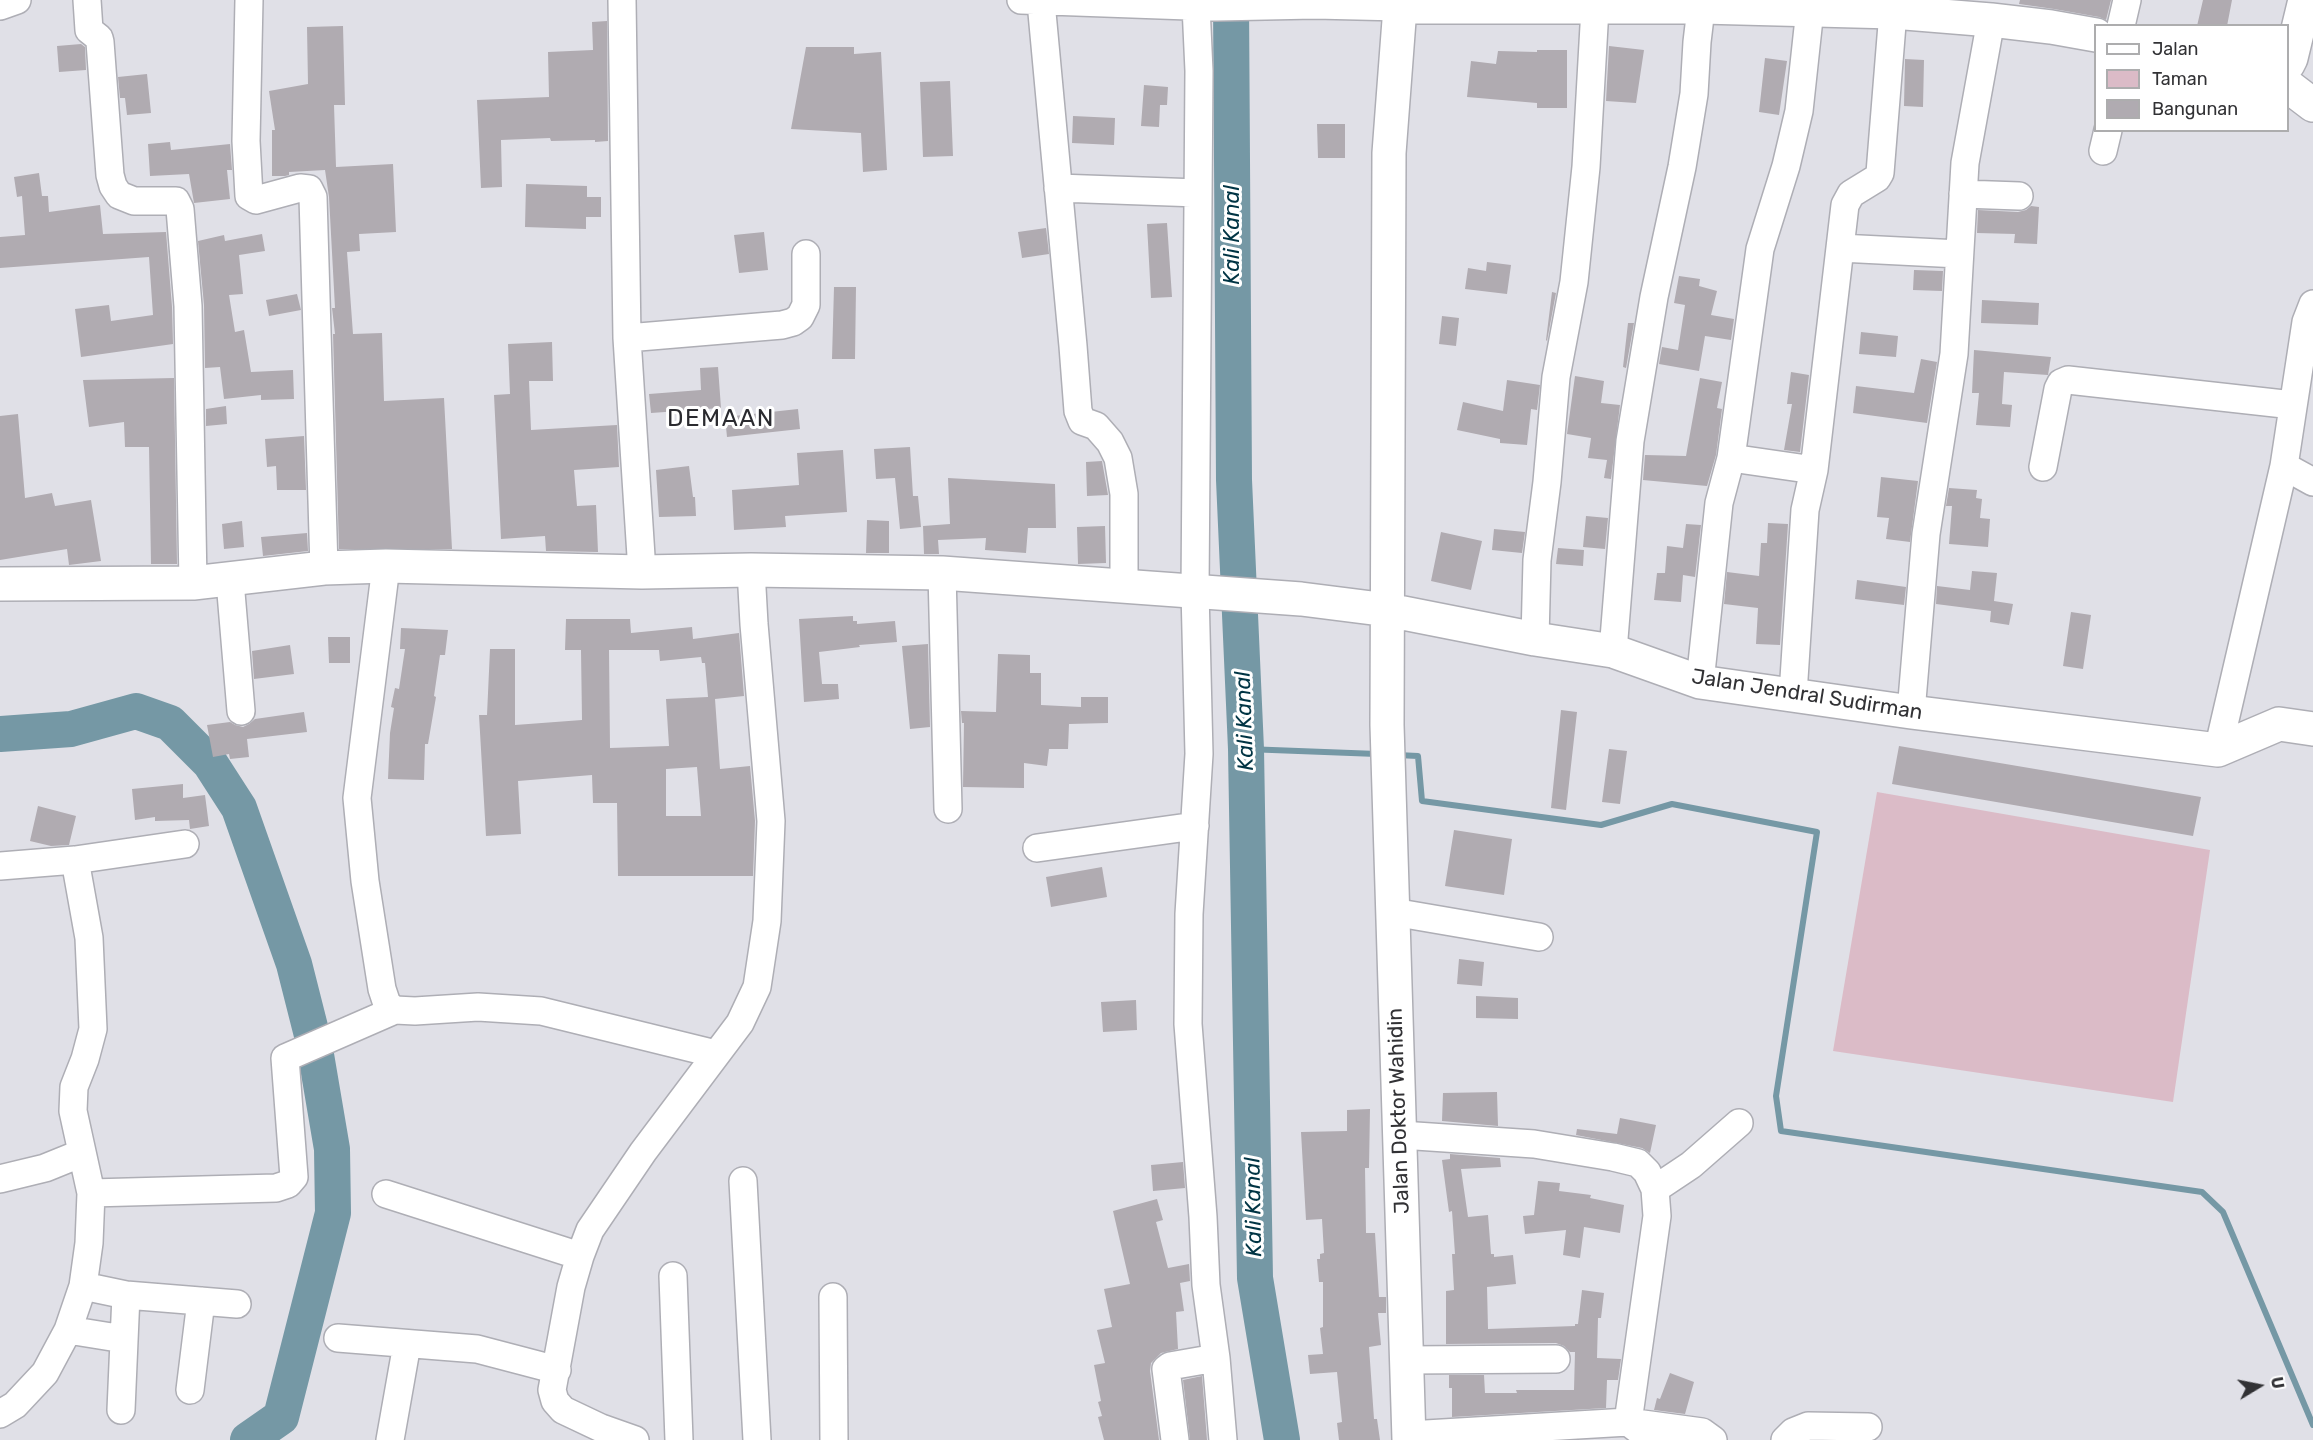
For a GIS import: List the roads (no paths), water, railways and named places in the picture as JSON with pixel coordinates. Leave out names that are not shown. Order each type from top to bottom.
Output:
[{"type":"main road","points":[[2289,62],[2305,0]]},
{"type":"main road","points":[[1408,5],[1558,3],[1595,8],[1702,4],[1902,8],[2094,35]]},
{"type":"main road","name":"Jalan Doktor Wahidin","points":[[1408,5],[1389,153],[1386,426],[1388,782],[1409,1437]]},
{"type":"main road","points":[[2289,87],[2313,105]]},
{"type":"main road","name":"Jalan Jendral Sudirman","points":[[0,584],[193,583],[324,568],[386,566],[642,572],[751,570],[942,573],[1124,585],[1301,599],[1388,610],[1535,639],[1613,651],[1700,682],[1911,712],[2218,750]]},
{"type":"main road","points":[[2218,750],[2279,724],[2313,729]]},
{"type":"street","points":[[0,6],[16,0]]},
{"type":"street","points":[[87,0],[90,30],[100,42],[110,175],[113,186],[119,195],[134,201],[176,201],[180,209],[188,306],[193,583]]},
{"type":"street","points":[[249,0],[246,141],[249,196],[256,200],[300,188],[309,189],[313,197],[324,568]]},
{"type":"street","points":[[622,0],[627,338],[642,572]]},
{"type":"street","points":[[2121,24],[2127,0]]},
{"type":"street","points":[[1124,585],[1125,494],[1118,458],[1110,442],[1096,426],[1082,421],[1078,411],[1058,188],[1031,1],[1099,1],[1206,6],[1309,3],[1408,5]]},
{"type":"street","points":[[1613,651],[1630,441],[1654,297],[1684,157],[1694,94],[1702,4]]},
{"type":"street","points":[[1700,682],[1719,503],[1731,458],[1760,249],[1786,166],[1799,111],[1811,5]]},
{"type":"street","points":[[1206,6],[1198,71],[1203,592],[1190,914],[1188,1024],[1206,1285],[1216,1358],[1223,1440]]},
{"type":"street","points":[[1535,639],[1537,560],[1547,482],[1556,377],[1574,282],[1586,166],[1595,8]]},
{"type":"street","points":[[1793,694],[1805,510],[1814,470],[1845,205],[1851,194],[1877,178],[1881,167],[1902,8]]},
{"type":"street","points":[[1911,712],[1926,534],[1954,354],[1965,163],[1990,20]]},
{"type":"street","points":[[1058,188],[1198,193]]},
{"type":"street","points":[[1963,194],[2019,196]]},
{"type":"street","points":[[1840,248],[1959,254]]},
{"type":"street","points":[[627,338],[782,325],[793,322],[800,316],[806,305],[806,254]]},
{"type":"street","points":[[2218,750],[2284,466],[2293,405],[2311,317]]},
{"type":"street","points":[[2043,467],[2058,389],[2061,383],[2068,380],[2293,405]]},
{"type":"street","points":[[1731,458],[1814,470]]},
{"type":"street","points":[[2284,466],[2313,482]]},
{"type":"street","points":[[386,566],[357,798],[365,881],[382,989],[387,1004],[395,1010]]},
{"type":"street","points":[[635,1440],[601,1428],[559,1407],[552,1390],[571,1287],[590,1230],[636,1161],[740,1023],[757,987],[767,921],[771,821],[751,570]]},
{"type":"street","points":[[942,573],[948,809]]},
{"type":"street","points":[[230,580],[241,711]]},
{"type":"street","points":[[1037,848],[1195,826]]},
{"type":"street","points":[[0,866],[75,860],[185,844]]},
{"type":"street","points":[[0,1414],[15,1405],[45,1373],[68,1330],[83,1286],[91,1193],[73,1111],[74,1088],[93,1029],[89,938],[75,860]]},
{"type":"street","points":[[1393,912],[1539,937]]},
{"type":"street","points":[[91,1193],[276,1188],[288,1184],[294,1177],[285,1058],[395,1010],[478,1007],[541,1011],[716,1054]]},
{"type":"street","points":[[1655,1189],[1691,1165],[1739,1123]]},
{"type":"street","points":[[1401,1135],[1534,1144],[1638,1163],[1647,1172],[1655,1189],[1657,1216],[1628,1422]]},
{"type":"street","points":[[0,1179],[45,1168],[82,1153]]},
{"type":"street","points":[[743,1181],[757,1440]]},
{"type":"street","points":[[386,1194],[580,1256]]},
{"type":"street","points":[[673,1276],[679,1440]]},
{"type":"street","points":[[83,1286],[126,1295],[237,1304]]},
{"type":"street","points":[[121,1410],[126,1295]]},
{"type":"street","points":[[833,1297],[834,1440]]},
{"type":"street","points":[[190,1390],[201,1301]]},
{"type":"street","points":[[68,1330],[124,1339]]},
{"type":"street","points":[[338,1338],[477,1349],[557,1370]]},
{"type":"street","points":[[390,1440],[407,1344]]},
{"type":"street","points":[[1175,1440],[1166,1369],[1170,1366],[1216,1358]]},
{"type":"street","points":[[1407,1360],[1556,1359]]},
{"type":"street","points":[[1628,1422],[1652,1440]]},
{"type":"street","points":[[1409,1437],[1628,1422],[1702,1432],[1713,1440]]},
{"type":"street","points":[[1785,1440],[1793,1432],[1808,1426],[1868,1427]]},
{"type":"waterway","name":"Kali Kanal","points":[[1231,0],[1234,480],[1246,749],[1255,1278],[1282,1440]]},
{"type":"waterway","points":[[0,734],[71,729],[136,711],[170,723],[210,763],[239,808],[294,964],[314,1043],[332,1149],[333,1213],[281,1417],[248,1440]]},
{"type":"waterway","points":[[1246,749],[1377,754]]},
{"type":"waterway","points":[[1397,755],[1418,756],[1422,801],[1601,825],[1672,804],[1817,832],[1776,1096],[1781,1131],[2202,1192],[2223,1212],[2313,1425]]},
{"type":"district","name":"DEMAAN","points":[[721,419]]}]
